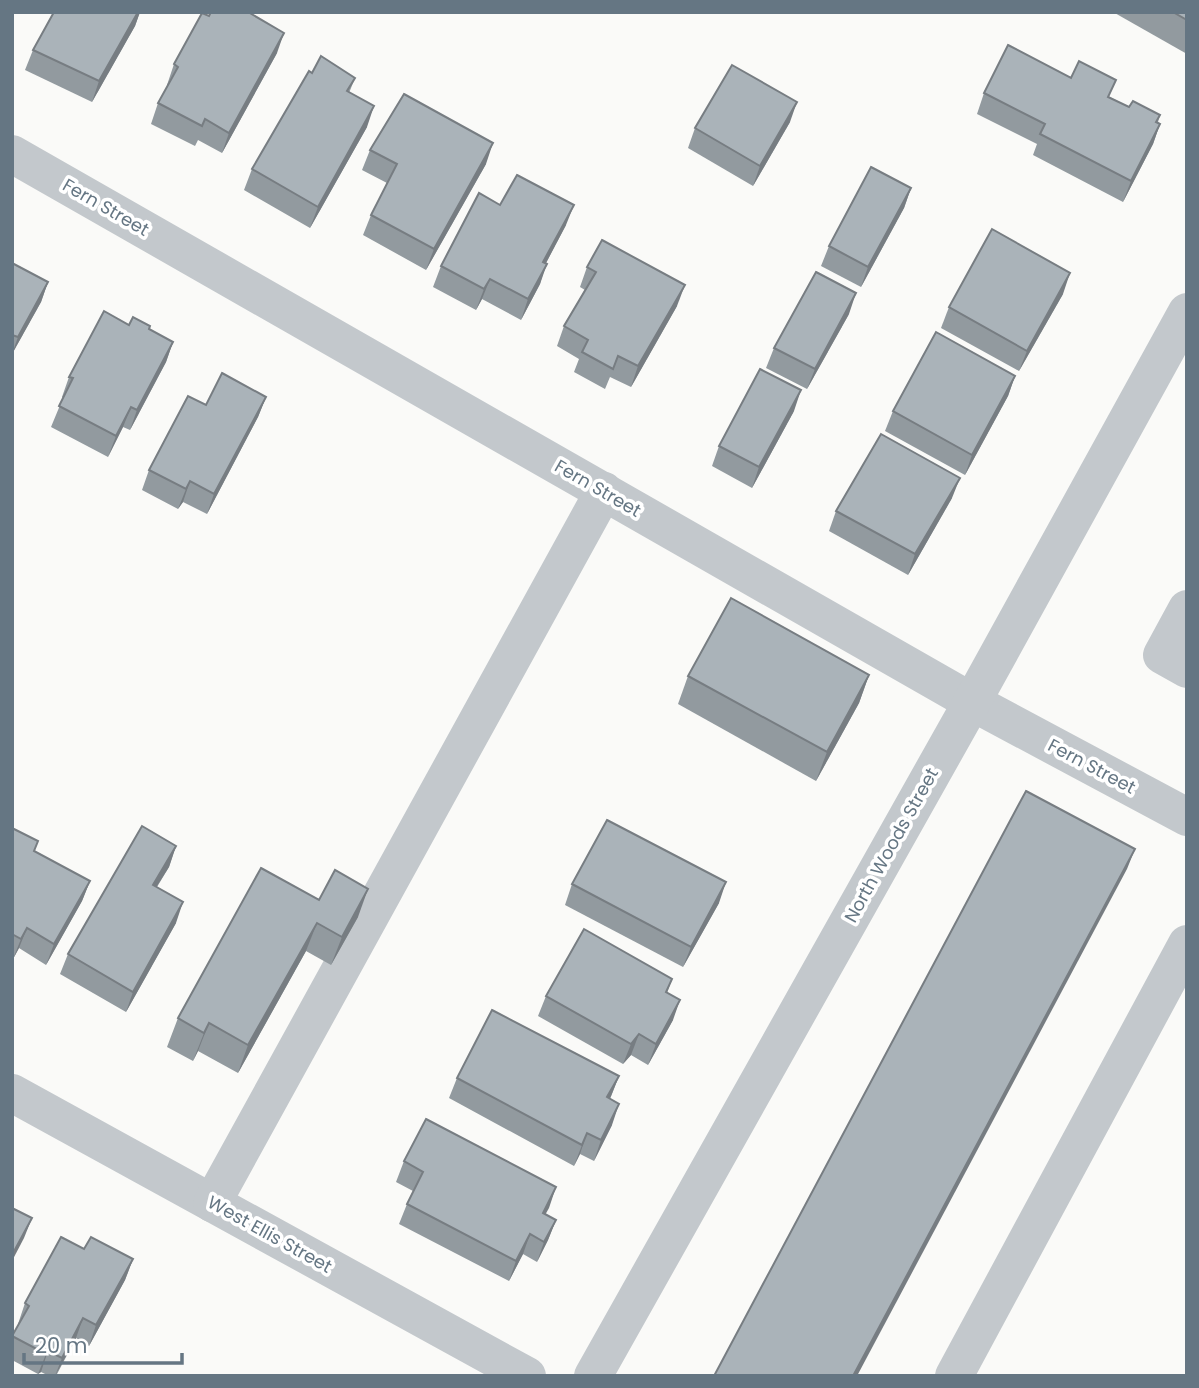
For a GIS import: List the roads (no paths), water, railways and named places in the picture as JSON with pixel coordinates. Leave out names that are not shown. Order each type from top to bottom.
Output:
[{"type":"street","name":"Fern Street","points":[[12,154],[972,702],[1187,817]]},
{"type":"street","name":"North Woods Street","points":[[593,1376],[972,702],[1175,362],[1187,312]]},
{"type":"street","points":[[212,1203],[604,491]]},
{"type":"street","points":[[1187,609],[1162,655],[1187,670]]},
{"type":"street","points":[[954,1376],[1187,944]]},
{"type":"street","name":"West Ellis Street","points":[[12,1093],[527,1376]]}]
